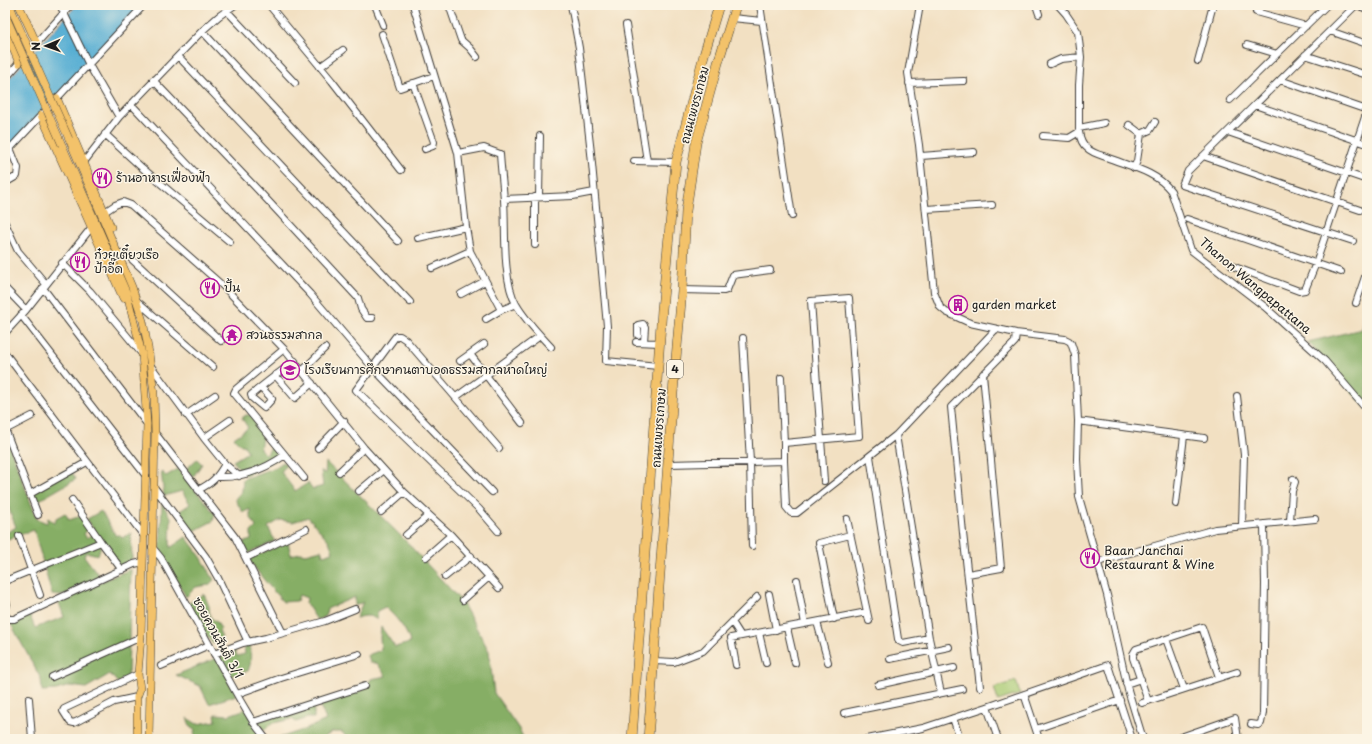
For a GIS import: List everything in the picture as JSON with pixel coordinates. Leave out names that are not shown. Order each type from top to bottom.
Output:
[{"type":"highway","name":"ถนนเพชรเกษม","points":[[648,739],[682,290],[686,211],[696,143],[736,5]]},
{"type":"highway","name":"ถนนเพชรเกษม","points":[[632,739],[642,576],[658,366],[676,162],[716,6]]},
{"type":"highway","points":[[642,576],[660,578]]},
{"type":"main road","points":[[10,5],[132,287]]},
{"type":"main road","points":[[19,5],[37,44]]},
{"type":"main road","points":[[6,16],[126,294],[142,354],[148,424],[141,637],[138,674],[140,689],[137,697],[137,739]]},
{"type":"main road","points":[[5,30],[19,63]]},
{"type":"main road","points":[[57,98],[106,212],[144,321],[151,366],[154,394],[155,433],[149,739]]},
{"type":"main road","points":[[41,115],[135,326]]},
{"type":"street","points":[[60,5],[89,64],[119,117]]},
{"type":"street","points":[[5,79],[71,5]]},
{"type":"street","points":[[5,154],[144,5]]},
{"type":"street","points":[[84,162],[119,117],[153,80],[202,31],[235,5]]},
{"type":"street","points":[[269,5],[401,170]]},
{"type":"street","points":[[375,5],[383,25]]},
{"type":"street","points":[[413,5],[458,153],[470,251],[502,310]]},
{"type":"street","points":[[449,5],[461,40],[477,57]]},
{"type":"street","points":[[571,5],[579,48],[594,192],[607,326],[606,361],[658,366]]},
{"type":"street","points":[[760,5],[792,216]]},
{"type":"street","points":[[920,5],[908,73],[921,156],[934,292],[940,307],[946,312],[970,323],[1016,333],[1065,339],[1069,340],[1071,343],[1075,355],[1078,421],[1076,458],[1079,497],[1107,595],[1126,684],[1143,739]]},
{"type":"street","points":[[1036,5],[1039,14]]},
{"type":"street","points":[[1198,61],[1213,5]]},
{"type":"street","points":[[1230,100],[1327,5]]},
{"type":"street","points":[[1353,241],[1182,185],[1188,171],[1356,5],[1367,9]]},
{"type":"street","name":"Thanon Wangpapattana","points":[[1060,6],[1078,32],[1081,57],[1079,85],[1079,130],[1080,139],[1086,148],[1149,174],[1165,183],[1171,191],[1191,250],[1276,316],[1325,361],[1367,410]]},
{"type":"street","points":[[226,11],[294,83]]},
{"type":"street","points":[[1256,12],[1306,26]]},
{"type":"street","points":[[732,18],[762,21]]},
{"type":"street","points":[[626,25],[647,161]]},
{"type":"street","points":[[202,31],[398,241]]},
{"type":"street","points":[[1330,31],[1367,44]]},
{"type":"street","points":[[382,34],[400,88],[434,76]]},
{"type":"street","points":[[1247,45],[1277,54]]},
{"type":"street","points":[[320,67],[343,50]]},
{"type":"street","points":[[1305,55],[1367,75]]},
{"type":"street","points":[[178,56],[410,302]]},
{"type":"street","points":[[1050,64],[1061,59],[1081,57]]},
{"type":"street","points":[[153,80],[258,190],[352,292],[359,300],[361,309],[367,318],[372,318]]},
{"type":"street","points":[[1232,266],[1301,292],[1305,290],[1316,264],[1367,111],[1280,80]]},
{"type":"street","points":[[909,83],[964,81]]},
{"type":"street","points":[[413,83],[434,142],[433,146],[425,149]]},
{"type":"street","points":[[131,104],[310,294],[373,368],[492,492]]},
{"type":"street","points":[[1255,105],[1367,144]]},
{"type":"street","points":[[1141,134],[1150,130],[1155,122]]},
{"type":"street","points":[[1043,136],[1069,138],[1079,130],[1104,123]]},
{"type":"street","points":[[1129,125],[1141,134]]},
{"type":"street","points":[[1228,132],[1367,180]]},
{"type":"street","points":[[105,134],[140,166],[230,242]]},
{"type":"street","points":[[1134,168],[1137,161],[1141,134]]},
{"type":"street","points":[[536,245],[540,136]]},
{"type":"street","points":[[5,182],[17,176],[18,168],[10,148]]},
{"type":"street","points":[[458,153],[484,148],[500,154],[508,277],[511,292],[516,304],[540,336],[551,347]]},
{"type":"street","points":[[921,156],[974,152]]},
{"type":"street","points":[[1203,156],[1360,210]]},
{"type":"street","points":[[634,161],[676,162]]},
{"type":"street","points":[[504,199],[573,196],[594,192]]},
{"type":"street","points":[[106,212],[115,205],[123,202],[131,205],[223,286],[284,349],[344,421],[364,448],[404,492],[451,535],[499,588]]},
{"type":"street","points":[[926,209],[992,205]]},
{"type":"street","points":[[1187,219],[1341,272]]},
{"type":"street","points":[[5,223],[18,251],[148,424]]},
{"type":"street","points":[[418,238],[466,227]]},
{"type":"street","points":[[6,331],[26,310],[91,228]]},
{"type":"street","points":[[432,268],[470,251]]},
{"type":"street","points":[[120,253],[125,254],[221,341]]},
{"type":"street","points":[[62,264],[90,291],[142,354]]},
{"type":"street","points":[[682,290],[724,291],[727,290],[733,275],[770,270]]},
{"type":"street","points":[[1356,303],[1367,271]]},
{"type":"street","points":[[461,294],[485,281]]},
{"type":"street","points":[[5,288],[26,310]]},
{"type":"street","points":[[784,443],[821,440],[859,436],[849,298],[811,301],[821,440],[824,481]]},
{"type":"street","points":[[137,301],[213,367]]},
{"type":"street","points":[[486,319],[516,304]]},
{"type":"street","points":[[21,315],[146,476]]},
{"type":"street","points":[[638,335],[638,325],[643,324],[644,342]]},
{"type":"street","points":[[781,378],[785,503],[788,511],[797,513],[896,435],[996,329]]},
{"type":"street","points":[[980,687],[951,407],[1015,342],[1016,333]]},
{"type":"street","points":[[498,531],[479,509],[356,390],[396,336],[400,336],[406,340],[499,448]]},
{"type":"street","points":[[456,397],[540,336]]},
{"type":"street","points":[[743,338],[750,462],[752,546]]},
{"type":"street","points":[[636,342],[660,343]]},
{"type":"street","points":[[460,361],[484,344]]},
{"type":"street","points":[[302,371],[325,348]]},
{"type":"street","points":[[284,349],[236,389],[234,393],[304,478]]},
{"type":"street","points":[[5,353],[144,536]]},
{"type":"street","points":[[470,354],[522,423]]},
{"type":"street","points":[[261,387],[294,361]]},
{"type":"street","points":[[151,366],[204,438],[225,464],[239,476]]},
{"type":"street","points":[[968,574],[1001,568],[983,374]]},
{"type":"street","points":[[275,375],[295,398],[312,383]]},
{"type":"street","points":[[186,415],[215,395]]},
{"type":"street","points":[[1237,396],[1244,455],[1242,526]]},
{"type":"street","points":[[32,416],[5,430],[38,515]]},
{"type":"street","points":[[204,438],[230,420]]},
{"type":"street","points":[[318,448],[344,421]]},
{"type":"street","points":[[1078,421],[1204,438]]},
{"type":"street","points":[[155,433],[235,537],[283,633]]},
{"type":"street","points":[[896,435],[929,638],[941,693]]},
{"type":"street","points":[[1176,504],[1184,436]]},
{"type":"street","points":[[339,472],[364,448]]},
{"type":"street","points":[[217,478],[251,474],[261,470],[285,455]]},
{"type":"street","points":[[870,456],[898,639],[903,643],[929,638]]},
{"type":"street","points":[[669,464],[784,461]]},
{"type":"street","points":[[30,494],[87,462]]},
{"type":"street","points":[[198,490],[209,485],[217,478],[225,464]]},
{"type":"street","points":[[359,491],[384,470]]},
{"type":"street","points":[[1290,521],[1292,491],[1295,484],[1294,479]]},
{"type":"street","points":[[154,487],[206,557],[218,578],[248,642]]},
{"type":"street","points":[[381,512],[404,492]]},
{"type":"street","points":[[72,500],[122,570]]},
{"type":"street","points":[[406,535],[429,515]]},
{"type":"street","points":[[846,519],[869,620]]},
{"type":"street","points":[[1098,562],[1215,529],[1316,519]]},
{"type":"street","points":[[1252,724],[1258,725],[1261,723],[1263,713],[1265,584],[1264,524]]},
{"type":"street","points":[[246,558],[306,529]]},
{"type":"street","points":[[426,557],[451,535]]},
{"type":"street","points":[[834,619],[819,543],[850,535]]},
{"type":"street","points":[[19,536],[40,595]]},
{"type":"street","points":[[5,581],[101,542]]},
{"type":"street","name":"ซอยควนสันติ 3/1","points":[[152,547],[161,558],[253,722],[266,739]]},
{"type":"street","points":[[445,577],[471,556]]},
{"type":"street","points":[[5,615],[9,619],[14,619],[134,564],[143,562]]},
{"type":"street","points":[[463,600],[489,577]]},
{"type":"street","points":[[797,580],[805,624]]},
{"type":"street","points":[[770,594],[776,630]]},
{"type":"street","points":[[654,661],[674,662],[703,651],[757,597]]},
{"type":"street","points":[[5,598],[7,604]]},
{"type":"street","points":[[214,654],[248,642],[325,621],[355,609]]},
{"type":"street","points":[[736,665],[731,638],[867,612]]},
{"type":"street","points":[[732,622],[741,636]]},
{"type":"street","points":[[818,622],[828,662]]},
{"type":"street","points":[[787,628],[795,663]]},
{"type":"street","points":[[1219,678],[1202,628],[1136,649],[1134,652],[1133,658],[1141,679],[1145,702],[1184,689],[1219,678],[1237,672]]},
{"type":"street","points":[[760,633],[766,663]]},
{"type":"street","points":[[52,677],[141,637]]},
{"type":"street","points":[[1166,639],[1184,689]]},
{"type":"street","points":[[161,666],[209,645]]},
{"type":"street","points":[[890,659],[949,647]]},
{"type":"street","points":[[237,694],[281,678],[359,654]]},
{"type":"street","points":[[867,739],[923,728],[1108,665],[1132,738],[1124,739]]},
{"type":"street","points":[[878,685],[954,668]]},
{"type":"street","points":[[137,697],[114,702],[74,723],[70,722],[63,711],[64,709],[106,688],[138,674]]},
{"type":"street","points":[[1126,684],[1141,679]]},
{"type":"street","points":[[253,722],[365,686]]},
{"type":"street","points":[[844,713],[962,689]]},
{"type":"street","points":[[1024,694],[1039,739]]},
{"type":"street","points":[[29,699],[32,739]]},
{"type":"street","points":[[1036,729],[1120,700]]},
{"type":"street","points":[[987,707],[998,739]]},
{"type":"street","points":[[953,718],[960,739]]},
{"type":"street","points":[[1175,739],[1235,718],[1238,739]]},
{"type":"green space","points":[[1365,319],[1367,319],[1367,409],[1308,342],[1362,329]]},
{"type":"green space","points":[[246,415],[252,415],[263,433],[260,449],[266,455],[272,446],[279,453],[274,457],[275,460],[245,475],[233,461],[248,452],[244,445],[241,445],[234,438],[248,428],[242,418]]},
{"type":"green space","points":[[5,435],[37,519],[47,523],[48,518],[55,523],[56,518],[65,513],[69,520],[81,516],[89,528],[84,534],[87,538],[93,533],[101,545],[98,555],[86,552],[84,556],[101,578],[61,596],[52,595],[34,530],[5,540],[5,534],[16,527],[5,499]]},
{"type":"green space","points":[[197,459],[202,464],[193,477],[186,469]]},
{"type":"green space","points":[[283,462],[286,465],[281,472],[295,491],[308,483],[313,489],[323,486],[321,470],[325,474],[326,462],[402,537],[462,602],[489,651],[494,693],[519,729],[524,739],[348,739],[342,732],[332,732],[322,739],[279,738],[306,729],[326,720],[319,703],[363,690],[371,679],[386,676],[377,663],[370,663],[368,655],[381,650],[381,627],[395,647],[410,643],[404,628],[385,607],[377,611],[377,620],[369,616],[356,618],[363,602],[355,606],[355,597],[327,609],[326,616],[317,620],[306,603],[307,598],[299,595],[297,601],[283,602],[248,559],[288,542],[291,555],[300,553],[306,554],[321,550],[323,555],[333,552],[329,541],[308,517],[293,522],[280,520],[268,527],[275,541],[246,554],[241,543],[251,540],[251,532],[256,527],[250,516],[250,509],[244,512],[242,511],[235,499],[242,491],[243,479],[276,467]]},
{"type":"green space","points":[[178,469],[215,514],[213,521],[192,532],[177,513],[190,504],[182,491],[164,496],[161,471],[166,476]]},
{"type":"green space","points":[[64,471],[65,474],[71,471],[76,479],[36,502],[32,490]]},
{"type":"green space","points":[[162,504],[171,517],[170,548],[186,537],[201,557],[214,580],[209,585],[196,587],[186,597],[160,551]]},
{"type":"green space","points":[[101,511],[116,536],[119,534],[122,538],[131,533],[132,559],[119,569],[87,519]]},
{"type":"green space","points":[[131,569],[128,677],[118,683],[110,674],[86,688],[70,686],[56,690],[42,691],[41,679],[11,624],[30,616],[35,628],[64,617],[58,600]]},
{"type":"green space","points":[[204,594],[209,606],[210,617],[217,622],[221,629],[219,631],[222,637],[213,644],[204,632],[189,603]]},
{"type":"green space","points":[[249,644],[251,658],[248,671],[230,676],[218,655],[234,650],[237,656],[245,654],[244,646]]},
{"type":"green space","points":[[217,658],[237,695],[209,704],[200,686],[176,675]]},
{"type":"green space","points":[[1016,681],[1020,694],[998,701],[994,688]]},
{"type":"green space","points":[[314,702],[314,718],[308,718],[296,722],[292,719],[273,723],[264,730],[257,720],[305,709],[307,705]]},
{"type":"green space","points":[[246,709],[262,733],[254,739],[197,739],[194,733],[195,730],[191,728],[187,718],[197,724],[216,721],[215,714],[229,715]]},
{"type":"water","points":[[77,5],[143,5],[5,153],[5,83]]},
{"type":"place","name":"ร้านอาหารเฟื่องฟ้า","points":[[102,178]]},
{"type":"place","name":"ก๋วยเตี๋ยวเรือ ป้าอี๊ด","points":[[80,262]]},
{"type":"place","name":"ปั้น","points":[[210,288]]},
{"type":"place","name":"garden market","points":[[958,305]]},
{"type":"place","name":"สวนธรรมสากล","points":[[232,335]]},
{"type":"place","name":"โรงเรียนการศึกษาคนตาบอดธรรมสากลหาดใหญ่","points":[[290,370]]},
{"type":"place","name":"Baan Janchai Restaurant & Wine","points":[[1090,558]]}]
